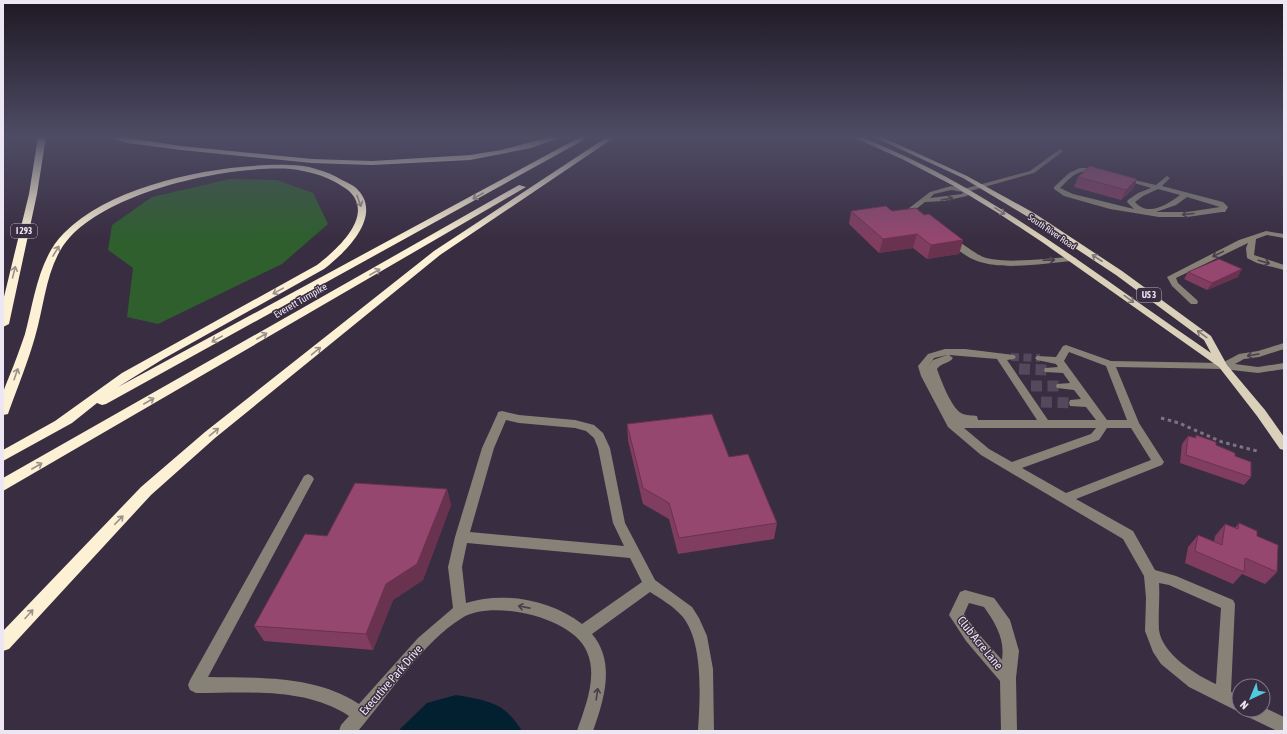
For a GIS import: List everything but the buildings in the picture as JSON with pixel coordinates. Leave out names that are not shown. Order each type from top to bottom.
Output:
[{"type":"highway","name":"I 293","points":[[3,324],[33,194],[37,171]]},
{"type":"highway","points":[[3,411],[30,334],[50,261],[67,235],[89,216],[120,199],[157,186],[208,173],[221,171]]},
{"type":"highway","points":[[60,423],[125,377],[316,269],[337,252],[350,238],[358,225],[362,214],[362,203],[356,193],[348,185],[336,178],[310,171]]},
{"type":"highway","name":"Everett Turnpike","points":[[3,456],[60,423],[523,171]]},
{"type":"highway","name":"Everett Turnpike","points":[[3,486],[550,171]]},
{"type":"highway","points":[[3,643],[146,491],[210,435],[437,253],[559,171]]},
{"type":"main road","name":"South River Road","points":[[931,171],[967,190],[1073,259],[1224,366]]},
{"type":"main road","name":"South River Road","points":[[952,171],[982,186],[1031,215],[1119,273],[1208,338],[1224,366],[1261,413],[1284,446]]},
{"type":"street","points":[[927,222],[912,208],[922,200],[936,201],[950,199],[965,195],[967,190],[1033,171]]},
{"type":"street","points":[[1075,171],[1056,188],[1059,191],[1127,211],[1142,212],[1158,216],[1222,210],[1224,206],[1148,191]]},
{"type":"street","points":[[1096,171],[1159,188],[1183,197]]},
{"type":"street","points":[[1167,178],[1159,188],[1138,194],[1131,202],[1134,208],[1142,212],[1159,210],[1177,203],[1183,197]]},
{"type":"street","points":[[1194,302],[1175,284],[1171,277],[1242,242],[1266,233],[1284,236]]},
{"type":"street","points":[[944,235],[968,253],[981,259],[997,262],[1073,259]]},
{"type":"street","points":[[1253,238],[1250,248],[1250,256],[1260,261],[1284,268]]},
{"type":"street","points":[[1224,366],[1242,356],[1259,354],[1284,346]]},
{"type":"street","points":[[1059,361],[1066,348],[1110,364],[1224,366],[1263,370],[1284,366]]},
{"type":"street","points":[[1040,424],[1030,402],[1020,386],[1014,369],[1006,357],[980,353],[946,352],[931,356],[923,366],[926,376],[952,424],[985,452],[1128,536],[1151,575],[1153,598],[1152,631],[1158,647],[1166,659],[1178,670],[1195,682],[1231,700]]},
{"type":"street","points":[[961,353],[955,357],[945,358],[936,362],[932,369],[934,376],[955,414],[964,419],[1019,419],[1040,424]]},
{"type":"street","points":[[1040,358],[1059,361],[1104,424]]},
{"type":"street","points":[[1065,498],[1158,462],[1134,424],[1110,364]]},
{"type":"street","points":[[1049,370],[1066,370]]},
{"type":"street","points":[[1020,386],[1031,386]]},
{"type":"street","points":[[1061,386],[1077,387]]},
{"type":"street","points":[[1030,402],[1041,402]]},
{"type":"street","points":[[1074,403],[1089,403]]},
{"type":"street","points":[[460,611],[455,567],[488,448],[502,415],[519,419],[576,424],[590,428],[599,436],[604,448],[620,523],[650,584],[687,613],[698,630],[705,667],[708,696],[706,731]]},
{"type":"street","points":[[952,424],[1134,424]]},
{"type":"street","points":[[1011,467],[1095,437],[1104,424]]},
{"type":"street","points":[[308,479],[196,685],[275,686],[322,694],[343,703],[361,716]]},
{"type":"street","points":[[462,538],[635,553]]},
{"type":"street","points":[[1151,575],[1171,580],[1228,604],[1223,696]]},
{"type":"street","points":[[582,634],[650,584]]},
{"type":"street","name":"Club Acre Lane","points":[[1008,678],[971,636],[956,615],[965,596],[989,602],[1005,625],[1011,651],[1008,678],[1009,731]]},
{"type":"street","name":"Executive Park Drive","points":[[347,731],[413,652],[460,611],[484,605],[514,605],[537,609],[562,619],[582,634],[595,650],[599,673],[596,700],[585,731]]},
{"type":"street","points":[[1268,718],[1284,726]]},
{"type":"path","points":[[1161,418],[1179,423],[1222,442],[1257,450]]},
{"type":"green space","points":[[230,179],[277,180],[313,193],[328,224],[282,264],[158,324],[127,317],[133,268],[108,250],[112,225],[152,197]]},
{"type":"water","points":[[456,695],[494,704],[508,714],[522,731],[398,731],[427,703]]},
{"type":"tunnel","points":[[1011,357],[1040,358]]},
{"type":"tunnel","points":[[1019,369],[1049,370]]},
{"type":"tunnel","points":[[1031,386],[1061,386]]},
{"type":"tunnel","points":[[1041,402],[1074,403]]}]
